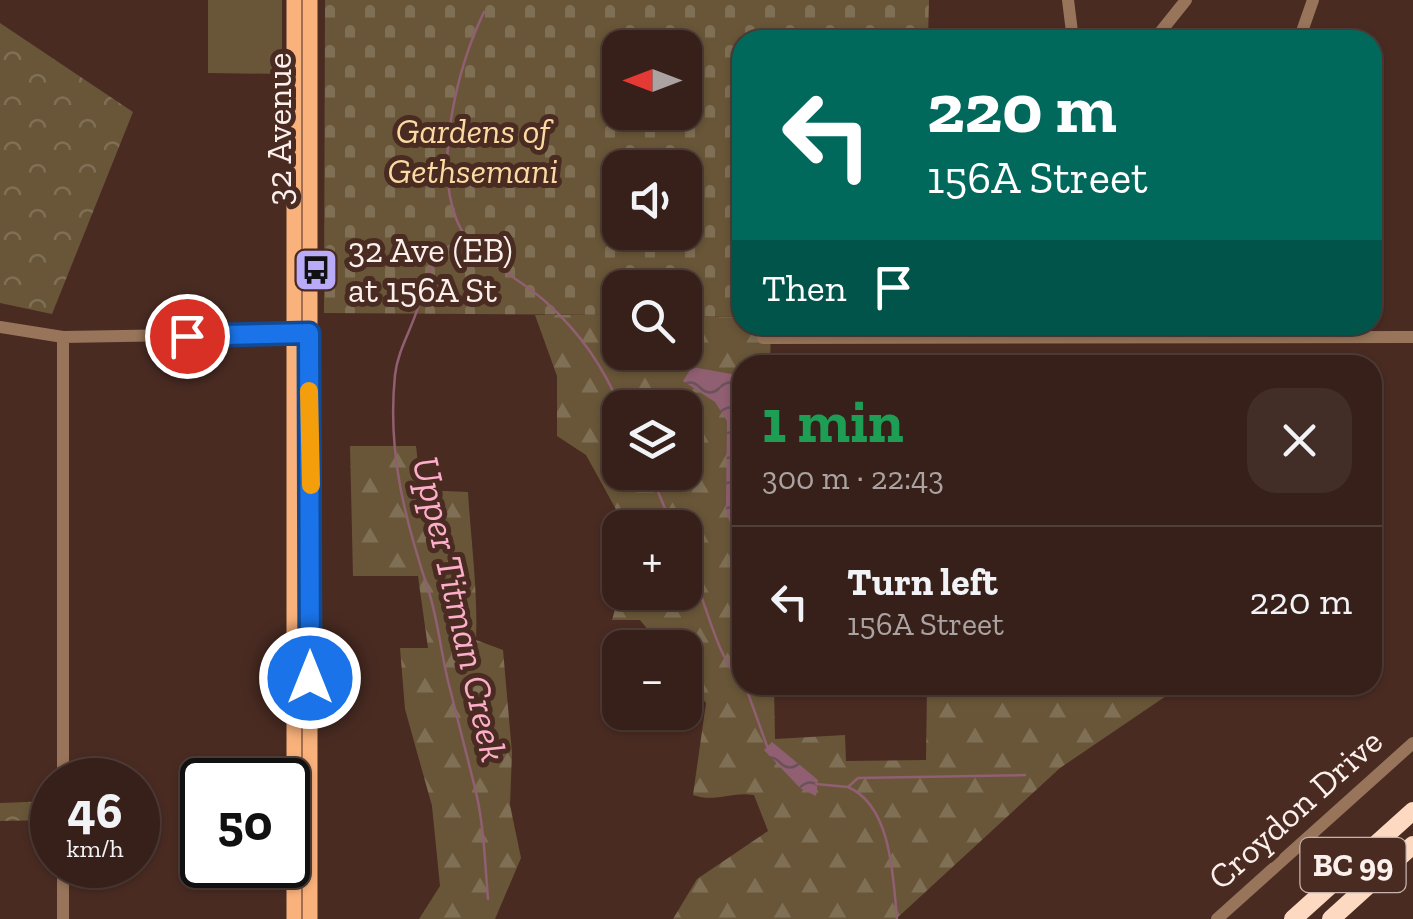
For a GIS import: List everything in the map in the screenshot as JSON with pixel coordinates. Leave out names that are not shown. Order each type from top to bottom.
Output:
[{"type":"highway","name":"BC 99","points":[[1292,919],[1413,811]]},
{"type":"highway","name":"BC 99","points":[[1331,919],[1413,844]]},
{"type":"main road","name":"32 Avenue","points":[[294,0],[310,717],[310,919]]},
{"type":"main road","name":"32 Avenue","points":[[294,919],[295,644],[310,0]]},
{"type":"main road","points":[[295,644],[302,658],[303,715],[310,717]]},
{"type":"street","points":[[1068,0],[1072,30]]},
{"type":"street","points":[[1162,30],[1186,0]]},
{"type":"street","points":[[1303,30],[1314,0]]},
{"type":"street","points":[[0,327],[63,337],[301,333]]},
{"type":"street","points":[[762,338],[956,335]]},
{"type":"street","points":[[1347,335],[1413,337]]},
{"type":"street","points":[[63,337],[63,758]]},
{"type":"street","name":"Croydon Drive","points":[[1218,919],[1413,743]]},
{"type":"street","points":[[62,919],[63,888]]},
{"type":"green space","points":[[208,0],[282,0],[282,74],[208,73]]},
{"type":"green space","name":"Gardens of Gethsemani","points":[[325,0],[929,0],[928,30],[732,30],[732,317],[702,316],[702,270],[602,270],[602,315],[324,313]]},
{"type":"green space","points":[[0,23],[133,112],[52,314],[0,303]]},
{"type":"green space","points":[[535,315],[602,315],[602,370],[702,370],[702,316],[732,317],[732,335],[771,335],[770,355],[732,355],[732,695],[774,695],[775,739],[845,735],[846,761],[926,760],[927,695],[1168,695],[1060,768],[896,919],[673,919],[697,879],[768,831],[754,795],[693,795],[706,703],[702,698],[702,630],[648,630],[640,620],[612,620],[615,610],[702,610],[702,510],[616,510],[605,490],[702,490],[702,390],[602,390],[602,484],[586,455],[557,436],[557,376]]},
{"type":"green space","points":[[350,446],[416,446],[421,490],[468,492],[476,640],[503,650],[512,753],[510,805],[521,858],[495,919],[419,919],[440,886],[432,806],[405,709],[400,648],[428,648],[418,576],[353,576]]},
{"type":"green space","points":[[30,802],[30,820],[0,821],[0,803]]},
{"type":"water","points":[[690,370],[732,374],[732,524],[726,511],[727,421],[715,402],[683,381]]},
{"type":"water","points":[[772,742],[818,780],[816,796],[800,788],[764,750]]},
{"type":"waterway","points":[[484,12],[465,59],[448,144],[450,198],[457,221],[485,257],[535,293],[570,326],[612,390]]},
{"type":"waterway","name":"Upper Titman Creek","points":[[474,243],[441,255],[430,271],[402,348],[393,403],[400,485],[479,805],[488,899]]},
{"type":"waterway","points":[[657,490],[666,510]]},
{"type":"waterway","points":[[702,599],[732,669]]},
{"type":"waterway","points":[[749,695],[767,746]]},
{"type":"waterway","points":[[816,784],[848,787],[858,778],[1025,775]]},
{"type":"waterway","points":[[848,787],[863,796],[882,826],[897,919]]},
{"type":"slow traffic","points":[[309,391],[311,485]]},
{"type":"place","name":"32 Ave (EB) at 156A St","points":[[316,270]]},
{"type":"route","points":[[187,336],[309,333],[310,678]]}]
